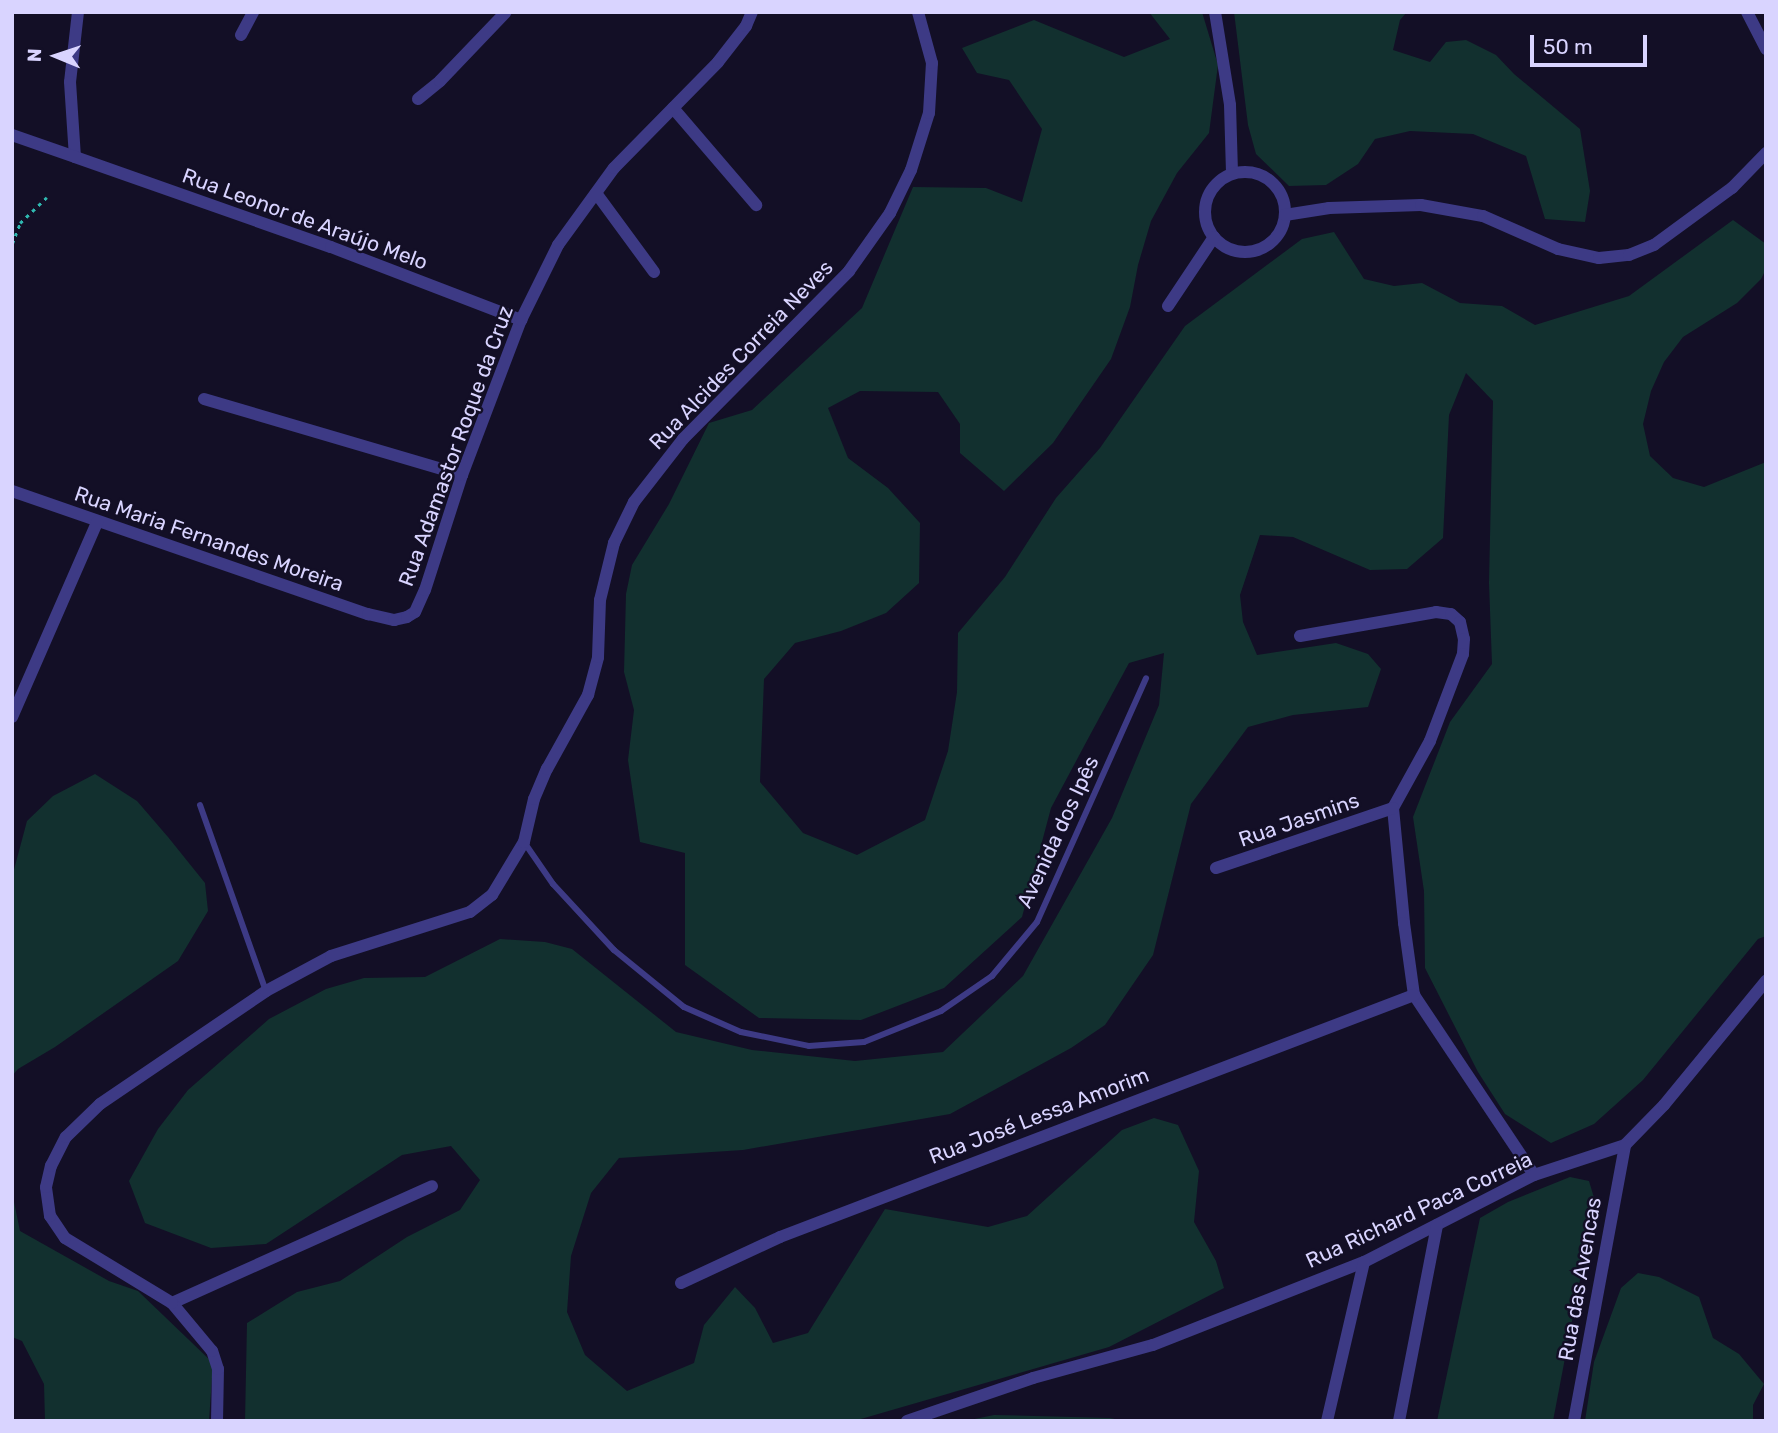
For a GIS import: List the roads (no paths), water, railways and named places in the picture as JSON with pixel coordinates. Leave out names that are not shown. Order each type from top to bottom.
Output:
[{"type":"street","points":[[75,157],[70,82],[78,12]]},
{"type":"street","points":[[242,35],[253,12]]},
{"type":"street","points":[[418,99],[440,81],[506,12]]},
{"type":"street","name":"Rua Adamastor Roque da Cruz","points":[[394,620],[415,612],[425,590],[462,475],[521,320],[558,245],[614,168],[718,62],[746,26],[752,12]]},
{"type":"street","name":"Rua Alcides Correia Neves","points":[[217,1421],[218,1369],[212,1351],[172,1303],[65,1238],[50,1216],[46,1187],[51,1166],[66,1137],[100,1104],[267,991],[331,956],[470,912],[492,895],[524,842],[534,799],[547,769],[588,695],[597,657],[600,600],[614,543],[634,502],[682,439],[849,271],[890,212],[911,170],[929,113],[932,63],[918,12]]},
{"type":"street","points":[[1215,12],[1230,105],[1231,173]]},
{"type":"street","points":[[1747,12],[1766,50]]},
{"type":"street","points":[[673,108],[756,205]]},
{"type":"street","name":"Rua Leonor de Araújo Melo","points":[[12,135],[331,247],[521,320]]},
{"type":"street","points":[[1285,215],[1329,208],[1422,205],[1483,216],[1558,249],[1599,258],[1629,255],[1654,245],[1732,188],[1766,153]]},
{"type":"street","points":[[1231,173],[1257,173],[1278,189],[1285,215],[1282,228],[1263,248],[1237,251],[1213,237],[1207,226],[1206,201],[1211,189],[1231,173]]},
{"type":"street","points":[[596,193],[654,272]]},
{"type":"street","points":[[1168,306],[1213,237]]},
{"type":"street","points":[[205,399],[462,475]]},
{"type":"street","name":"Rua Maria Fernandes Moreira","points":[[12,491],[368,614],[394,620]]},
{"type":"street","points":[[12,717],[97,522]]},
{"type":"street","points":[[1300,635],[1436,612],[1451,614],[1460,622],[1464,639],[1463,654],[1430,741],[1393,808],[1414,995],[1534,1175]]},
{"type":"street","name":"Rua Jasmins","points":[[1216,867],[1393,808]]},
{"type":"street","name":"Rua Richard Paca Correia","points":[[907,1421],[1033,1378],[1153,1345],[1364,1262],[1534,1175],[1625,1144],[1664,1105],[1766,981]]},
{"type":"street","name":"Rua José Lessa Amorim","points":[[681,1283],[780,1237],[1414,995]]},
{"type":"street","name":"Rua das Avencas","points":[[1574,1421],[1625,1144]]},
{"type":"street","points":[[172,1303],[432,1186]]},
{"type":"street","points":[[1399,1421],[1437,1225]]},
{"type":"street","points":[[1327,1421],[1364,1262]]},
{"type":"lane","name":"Avenida dos Ipês","points":[[524,842],[553,884],[614,950],[684,1007],[741,1032],[809,1046],[864,1042],[941,1011],[992,976],[1037,922],[1146,678]]},
{"type":"lane","points":[[200,805],[267,991]]}]
